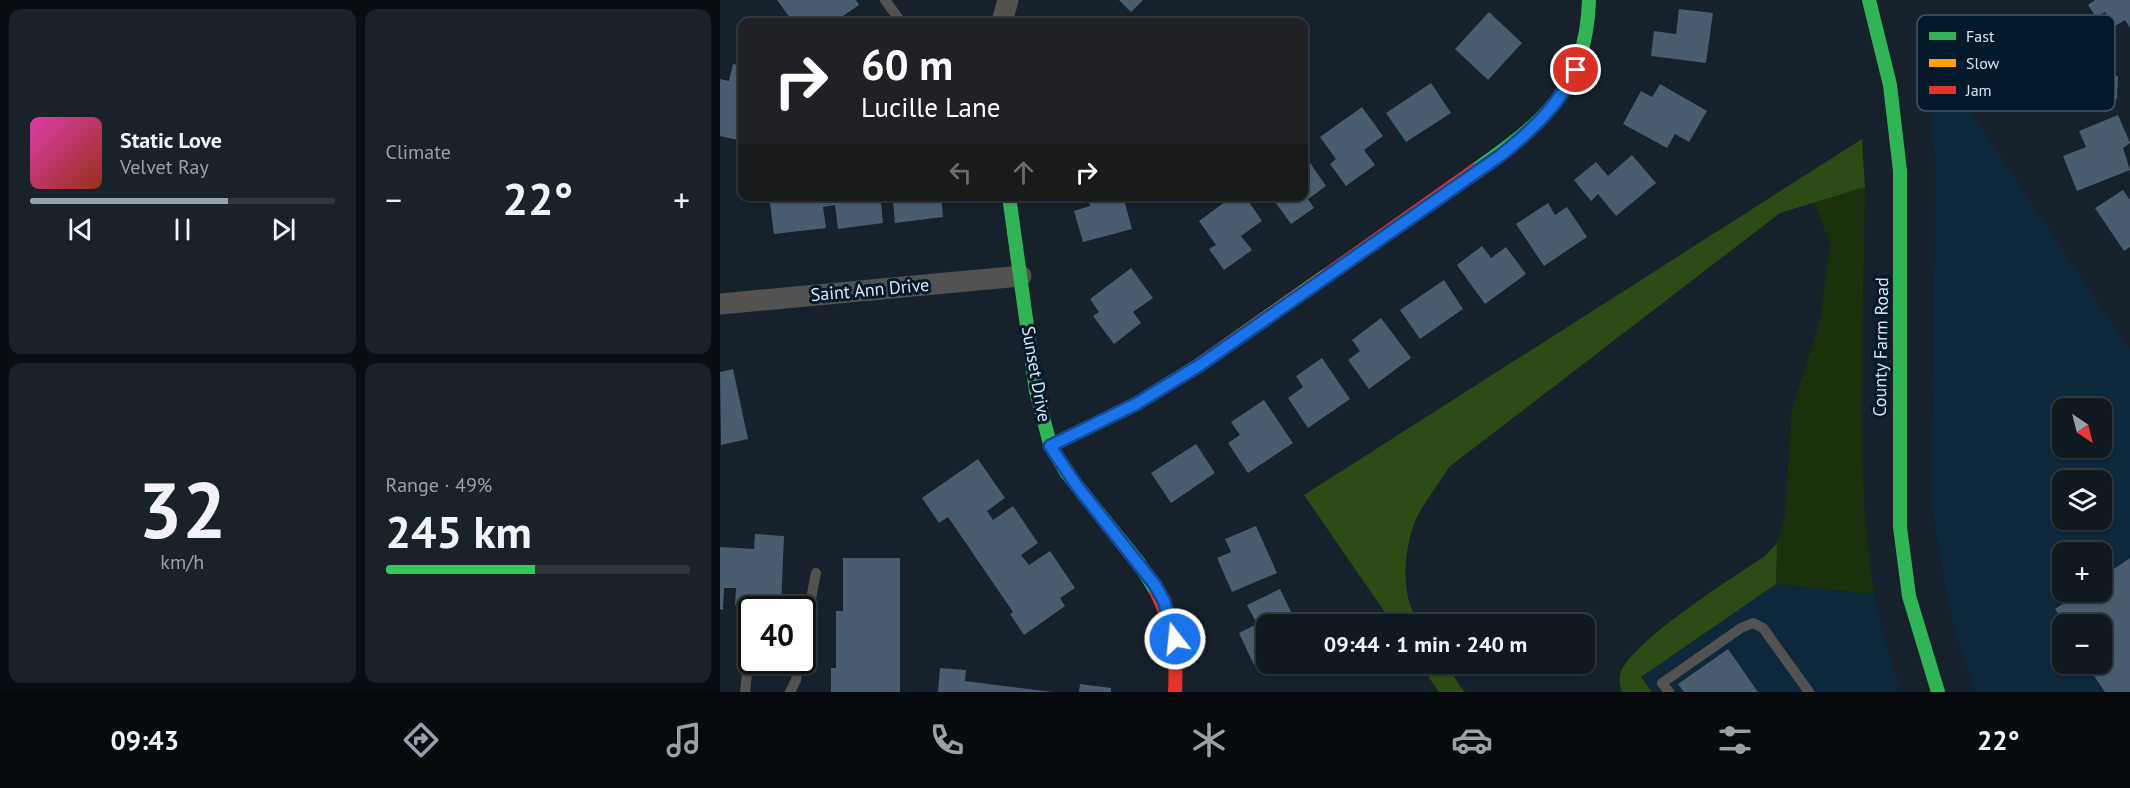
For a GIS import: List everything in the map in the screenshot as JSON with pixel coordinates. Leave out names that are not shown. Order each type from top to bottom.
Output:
[{"type":"street","points":[[1003,18],[1008,0]]},
{"type":"street","points":[[1050,446],[1136,404],[1200,365],[1528,133],[1563,95],[1576,70],[1587,38],[1589,0]]},
{"type":"street","name":"County Farm Road","points":[[1869,0],[1888,70],[1899,160],[1900,527],[1909,596],[1938,692]]},
{"type":"street","name":"Sunset Drive","points":[[1010,201],[1040,408],[1050,446],[1077,486],[1141,566],[1164,601],[1175,639],[1177,660],[1175,692]]},
{"type":"street","name":"Saint Ann Drive","points":[[720,300],[1021,276]]},
{"type":"lane","points":[[885,0],[898,18]]},
{"type":"lane","points":[[812,596],[816,573]]},
{"type":"lane","points":[[1669,692],[1662,683],[1741,628],[1753,623],[1763,628],[1809,692]]},
{"type":"lane","points":[[745,692],[747,674]]},
{"type":"lane","points":[[790,692],[797,674]]},
{"type":"shaded area","points":[[1930,111],[1970,111],[2130,350],[2130,692],[1976,692],[1947,599],[1932,508],[1935,164]]},
{"type":"shaded area","points":[[1776,584],[1874,594],[1884,640],[1901,692],[1652,692],[1641,677]]},
{"type":"green space","points":[[1862,139],[1865,187],[1780,213],[1449,467],[1419,513],[1409,540],[1406,584],[1414,614],[1386,614],[1304,495]]},
{"type":"green space","points":[[1865,187],[1862,442],[1868,544],[1874,594],[1776,584],[1777,543],[1785,514],[1792,409],[1820,321],[1830,243],[1814,202]]},
{"type":"green space","points":[[1777,543],[1776,584],[1641,677],[1652,692],[1622,692],[1620,674],[1628,660],[1643,645],[1685,610],[1765,556]]},
{"type":"green space","points":[[1427,674],[1452,674],[1464,692],[1439,692]]},
{"type":"building","points":[[777,0],[856,0],[859,5],[840,18],[790,18]]},
{"type":"building","points":[[1119,0],[1143,0],[1131,12]]},
{"type":"building","points":[[2095,0],[2130,0],[2130,28],[2125,20],[2115,26],[2115,15],[2107,15],[2105,12],[2095,15],[2088,5]]},
{"type":"building","points":[[1679,9],[1713,13],[1706,63],[1651,56],[1654,31],[1676,34]]},
{"type":"building","points":[[1489,12],[1522,43],[1488,80],[1455,49]]},
{"type":"building","points":[[733,64],[738,65],[738,140],[720,136],[720,79],[729,81]]},
{"type":"building","points":[[2115,76],[2118,76],[2117,99],[2115,99]]},
{"type":"building","points":[[1431,83],[1451,113],[1406,142],[1386,113]]},
{"type":"building","points":[[1660,84],[1707,111],[1689,142],[1675,134],[1667,148],[1623,124],[1641,91],[1652,97]]},
{"type":"building","points":[[1362,107],[1383,136],[1364,150],[1375,165],[1346,186],[1330,164],[1336,159],[1320,137]]},
{"type":"building","points":[[2118,115],[2130,143],[2123,148],[2130,170],[2077,191],[2063,156],[2086,147],[2079,131]]},
{"type":"building","points":[[1632,155],[1656,183],[1616,216],[1598,194],[1591,201],[1574,180],[1596,162],[1608,176]]},
{"type":"building","points":[[1308,160],[1326,186],[1308,199]]},
{"type":"building","points":[[2123,190],[2130,200],[2130,247],[2124,251],[2095,208]]},
{"type":"building","points":[[1308,199],[1314,208],[1291,224],[1275,201],[1308,201]]},
{"type":"building","points":[[770,201],[893,201],[881,203],[883,223],[838,229],[835,205],[823,207],[826,228],[774,234]]},
{"type":"building","points":[[893,201],[941,201],[943,217],[895,223]]},
{"type":"building","points":[[1089,201],[1124,201],[1132,229],[1083,242],[1074,211],[1090,206]]},
{"type":"building","points":[[1226,201],[1248,201],[1262,221],[1241,236],[1252,250],[1224,270],[1209,249],[1216,245],[1199,221]]},
{"type":"building","points":[[1548,203],[1555,215],[1567,207],[1587,237],[1544,266],[1516,224]]},
{"type":"building","points":[[1482,246],[1491,258],[1506,247],[1526,274],[1485,304],[1457,265]]},
{"type":"building","points":[[1131,268],[1153,298],[1133,312],[1141,323],[1114,344],[1093,316],[1099,312],[1090,299]]},
{"type":"building","points":[[1444,280],[1463,309],[1420,339],[1400,310]]},
{"type":"building","points":[[1381,318],[1411,358],[1369,389],[1348,360],[1360,351],[1352,340]]},
{"type":"building","points":[[1322,358],[1350,399],[1308,428],[1288,398],[1303,387],[1296,376]]},
{"type":"building","points":[[733,369],[748,439],[721,445],[720,372]]},
{"type":"building","points":[[1264,400],[1293,443],[1248,473],[1228,443],[1240,435],[1231,422]]},
{"type":"building","points":[[1196,444],[1215,473],[1171,503],[1151,473]]},
{"type":"building","points":[[978,459],[1005,498],[987,511],[993,520],[1013,506],[1038,543],[1021,555],[1029,565],[1050,551],[1075,588],[1060,598],[1065,606],[1024,635],[1010,614],[1013,612],[948,517],[939,523],[922,498]]},
{"type":"building","points":[[1256,526],[1277,573],[1232,592],[1217,558],[1231,552],[1225,539]]},
{"type":"building","points":[[755,534],[784,536],[781,596],[738,596],[738,605],[735,605],[736,588],[724,588],[723,610],[720,609],[720,547],[754,549]]},
{"type":"building","points":[[843,558],[900,558],[900,692],[831,692],[831,668],[836,668],[836,611],[843,611]]},
{"type":"building","points":[[2130,558],[2130,692],[2105,692],[2093,674],[2112,674],[2112,614],[2058,614],[2055,609],[2066,602],[2112,602],[2112,570]]},
{"type":"building","points":[[1280,589],[1292,614],[1256,614],[1256,622],[1247,605]]},
{"type":"building","points":[[1256,624],[1256,664],[1254,665],[1239,633]]},
{"type":"building","points":[[1728,649],[1758,692],[1684,692],[1678,684]]},
{"type":"building","points":[[940,668],[966,670],[965,681],[1053,692],[938,692]]},
{"type":"building","points":[[1080,684],[1111,688],[1111,692],[1079,692]]},
{"type":"traffic: fast","points":[[1474,171],[1520,137],[1556,101],[1569,81],[1579,58],[1586,31],[1589,0]]},
{"type":"traffic: fast","points":[[1869,0],[1890,85],[1900,171],[1900,527],[1909,596],[1938,692]]},
{"type":"traffic: fast","points":[[1010,201],[1036,391],[1050,444],[1066,472],[1139,563],[1156,591]]},
{"type":"traffic: slow","points":[[1050,446],[1136,404],[1199,365],[1327,275]]},
{"type":"traffic: jam","points":[[1327,275],[1474,171]]},
{"type":"traffic: jam","points":[[1156,591],[1173,640],[1175,692]]},
{"type":"route","points":[[1175,639],[1164,601],[1155,585],[1077,486],[1050,446],[1136,404],[1200,365],[1501,155],[1544,117],[1563,95],[1576,70]]}]
